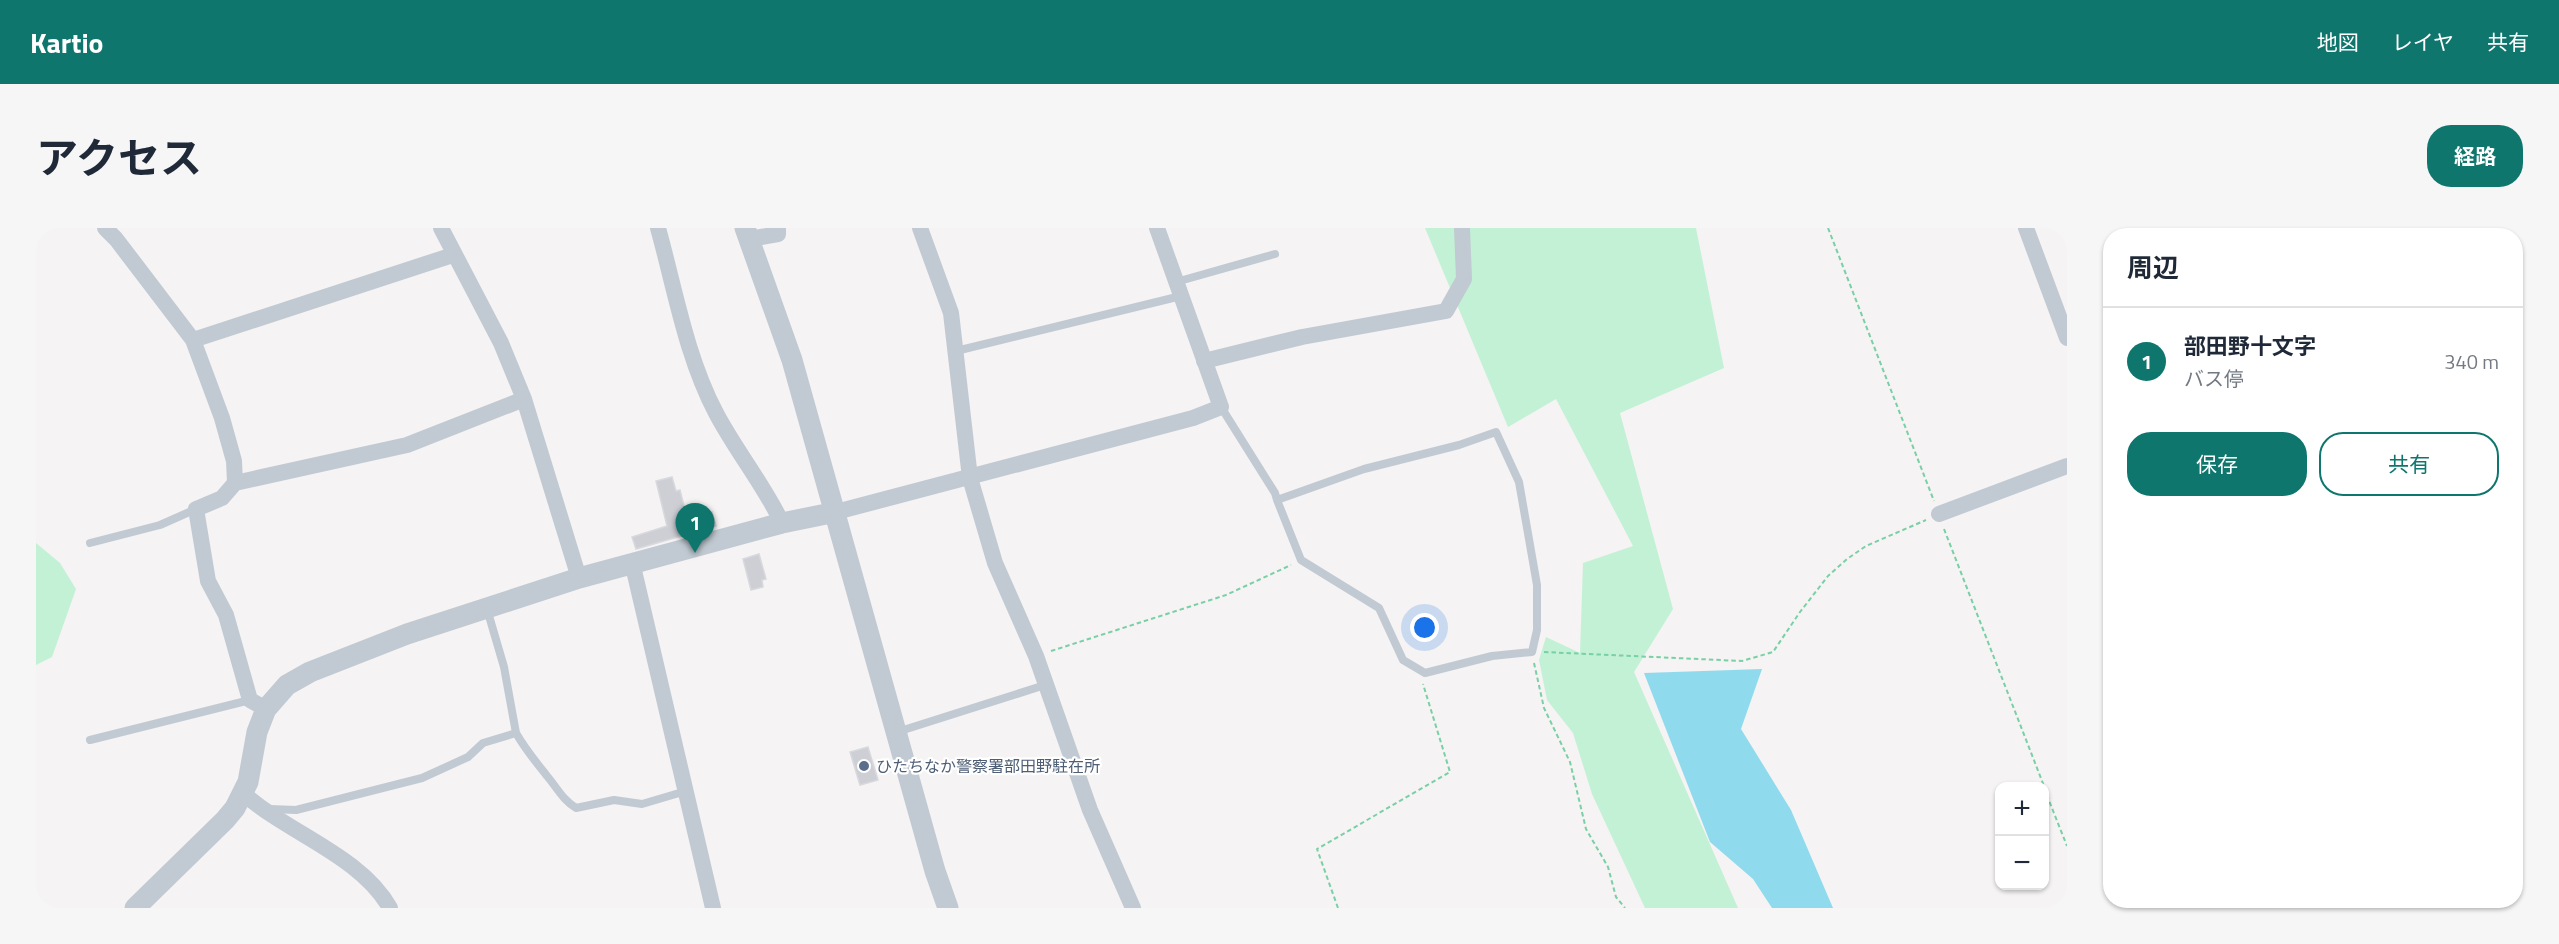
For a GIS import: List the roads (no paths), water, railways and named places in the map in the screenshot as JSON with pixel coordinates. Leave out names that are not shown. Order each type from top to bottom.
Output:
[{"type":"street","points":[[105,228],[116,239],[193,340],[222,418],[234,461],[235,483]]},
{"type":"street","points":[[658,228],[691,350],[707,393],[716,413],[782,524]]},
{"type":"street","points":[[778,228],[778,234],[748,233],[792,360],[948,908]]},
{"type":"street","points":[[920,228],[951,313],[970,478],[995,563],[1036,656],[1090,810],[1133,908]]},
{"type":"street","points":[[258,705],[310,672],[407,634],[579,578],[632,562],[970,478],[1193,418],[1221,407],[1157,228]]},
{"type":"street","points":[[1204,361],[1302,337],[1446,311],[1464,279],[1462,228]]},
{"type":"street","points":[[2026,228],[2067,338]]},
{"type":"street","points":[[443,229],[453,255],[501,344],[524,399],[579,578]]},
{"type":"street","points":[[193,340],[453,255]]},
{"type":"street","points":[[135,908],[225,820],[243,793],[252,768],[258,705],[226,615],[208,581],[196,509],[222,498],[235,483],[407,445],[524,399]]},
{"type":"street","points":[[1939,514],[2067,466]]},
{"type":"street","points":[[632,562],[713,908]]},
{"type":"street","points":[[243,793],[260,809],[362,873],[390,908]]},
{"type":"lane","points":[[956,351],[1178,289],[1275,254]]},
{"type":"lane","points":[[1221,407],[1277,500],[1301,560],[1379,608],[1403,660],[1425,673],[1492,656],[1532,652],[1537,630],[1537,585],[1520,482],[1496,432],[1458,445],[1364,469],[1277,500]]},
{"type":"lane","points":[[90,543],[160,525],[196,509]]},
{"type":"lane","points":[[487,609],[504,667],[516,733],[562,799],[576,808],[614,800],[642,804],[686,790]]},
{"type":"lane","points":[[897,732],[1045,685]]},
{"type":"lane","points":[[90,740],[258,705]]},
{"type":"lane","points":[[260,809],[296,810],[422,778],[468,757],[483,743],[516,733]]},
{"type":"water","points":[[1762,669],[1741,729],[1791,810],[1833,908],[1772,908],[1753,879],[1710,842],[1644,673]]},
{"type":"place","name":"部田野十文字","points":[[695,553]]},
{"type":"place","name":"ひたちなか警察署部田野駐在所","points":[[864,766]]}]
